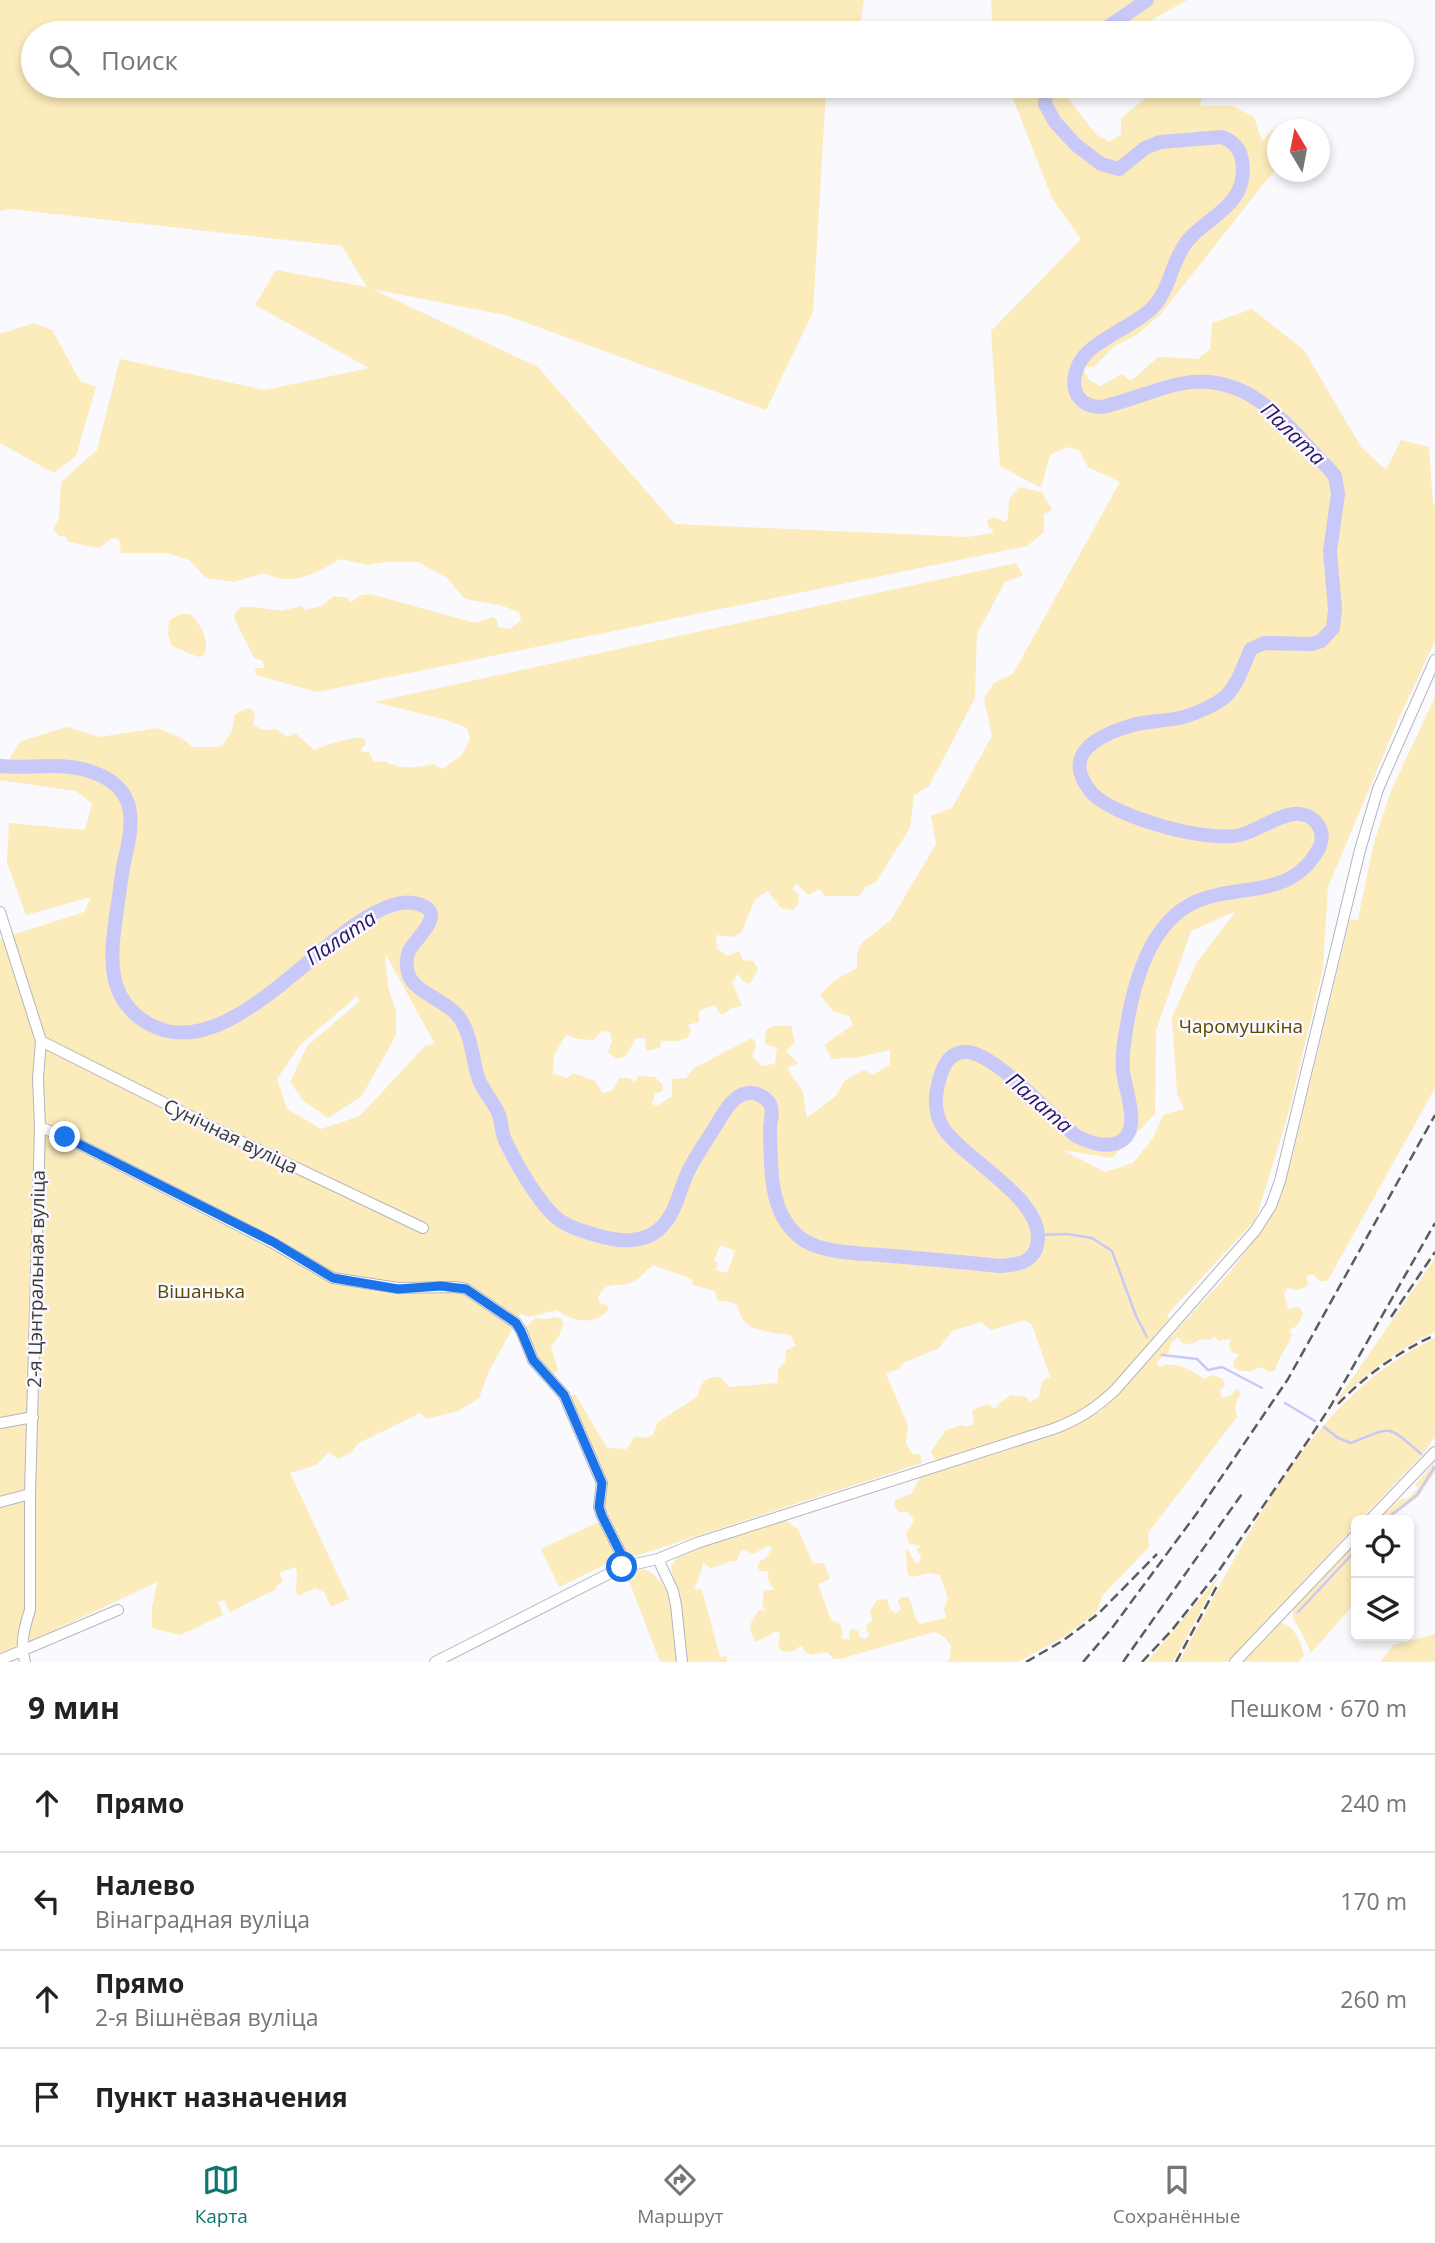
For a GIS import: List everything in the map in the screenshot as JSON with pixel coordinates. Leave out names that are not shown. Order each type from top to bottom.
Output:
[{"type":"street","points":[[435,1662],[627,1566],[658,1559],[697,1543],[1076,1420],[1096,1408],[1116,1389],[1255,1231],[1271,1206],[1280,1181],[1334,952],[1378,789],[1435,660]]},
{"type":"street","name":"2-я Цэнтральная вуліца","points":[[0,912],[41,1041],[38,1077],[40,1127],[30,1494],[30,1610],[24,1628],[24,1656]]},
{"type":"street","name":"Сунічная вуліца","points":[[41,1041],[245,1144],[423,1228]]},
{"type":"street","points":[[40,1127],[273,1242],[333,1278],[398,1289],[441,1286],[466,1289],[516,1323],[533,1360],[564,1395],[602,1483],[599,1507],[602,1516],[627,1566]]},
{"type":"street","points":[[0,1423],[33,1417]]},
{"type":"street","points":[[1375,1515],[1435,1452]]},
{"type":"street","points":[[0,1502],[30,1494]]},
{"type":"street","points":[[1235,1662],[1351,1540]]},
{"type":"street","points":[[658,1559],[673,1591],[682,1662]]},
{"type":"street","points":[[0,1660],[24,1656],[118,1610]]},
{"type":"green space","points":[[0,0],[864,0],[861,21],[21,21],[21,98],[826,98],[813,312],[766,410],[505,315],[372,289],[538,367],[675,524],[968,537],[992,533],[993,529],[987,521],[994,517],[1004,522],[1008,519],[1009,499],[1019,487],[1042,492],[1052,510],[1044,514],[1044,532],[1027,546],[317,692],[256,675],[255,668],[264,668],[263,661],[254,658],[237,625],[234,615],[241,607],[281,611],[302,606],[305,610],[321,606],[334,596],[348,598],[350,603],[359,596],[370,594],[475,623],[493,617],[497,620],[498,627],[510,629],[521,620],[519,612],[500,605],[465,599],[447,578],[418,562],[368,565],[340,559],[304,577],[285,579],[264,573],[234,582],[206,578],[189,560],[167,553],[121,553],[119,539],[112,538],[99,548],[68,542],[65,536],[59,536],[53,529],[59,519],[61,482],[97,450],[120,359],[265,390],[369,368],[255,305],[276,270],[367,287],[342,246],[10,209],[0,211]]},
{"type":"green space","points":[[991,0],[1187,0],[1150,21],[992,21]]},
{"type":"green space","points":[[1013,98],[1069,98],[1097,135],[1109,142],[1121,134],[1121,118],[1146,98],[1202,98],[1200,106],[1233,106],[1254,117],[1262,141],[1267,136],[1267,180],[1160,315],[1136,335],[1113,347],[1094,367],[1082,367],[1089,380],[1100,386],[1122,374],[1131,381],[1158,357],[1198,359],[1210,349],[1212,323],[1252,309],[1304,350],[1361,447],[1386,470],[1401,440],[1429,447],[1435,504],[1435,641],[1399,718],[1328,887],[1323,968],[1289,1111],[1256,1219],[1167,1315],[1169,1319],[1123,1375],[1103,1395],[1077,1412],[1023,1434],[935,1460],[931,1451],[946,1430],[974,1424],[972,1410],[988,1404],[995,1409],[1011,1395],[1026,1397],[1029,1402],[1039,1397],[1042,1382],[1047,1377],[1051,1379],[1032,1325],[1025,1320],[991,1330],[981,1322],[952,1331],[939,1348],[903,1363],[900,1368],[886,1374],[908,1425],[906,1443],[912,1454],[920,1454],[922,1463],[635,1556],[627,1554],[604,1507],[607,1484],[567,1398],[575,1394],[607,1448],[627,1449],[634,1437],[646,1438],[653,1435],[658,1422],[698,1396],[707,1379],[720,1377],[729,1387],[778,1383],[778,1370],[785,1362],[786,1350],[796,1346],[791,1335],[750,1326],[734,1303],[718,1301],[715,1291],[693,1285],[692,1279],[653,1265],[633,1282],[603,1289],[598,1299],[609,1309],[597,1318],[576,1319],[557,1310],[528,1317],[521,1313],[489,1371],[479,1398],[458,1411],[427,1419],[420,1413],[357,1444],[352,1452],[338,1459],[329,1452],[316,1465],[290,1473],[349,1599],[331,1607],[324,1592],[315,1588],[298,1596],[295,1567],[279,1573],[283,1581],[276,1589],[230,1612],[224,1600],[218,1602],[223,1615],[180,1635],[152,1628],[152,1608],[157,1582],[55,1630],[56,1633],[0,1654],[0,939],[84,912],[91,897],[26,915],[7,863],[9,823],[85,830],[92,804],[76,791],[0,780],[0,773],[21,741],[67,727],[100,737],[158,728],[181,738],[193,747],[217,747],[224,744],[230,734],[235,715],[250,708],[255,713],[253,724],[262,730],[276,729],[287,737],[295,733],[314,750],[363,738],[366,744],[361,749],[362,752],[369,752],[374,762],[385,761],[408,767],[434,764],[442,769],[462,755],[470,739],[467,728],[374,702],[1016,563],[1023,575],[1005,582],[977,634],[975,698],[929,786],[914,795],[910,828],[875,883],[866,886],[859,896],[825,896],[819,889],[809,895],[796,883],[793,889],[799,895],[798,904],[793,910],[781,908],[768,891],[755,899],[741,933],[732,937],[716,935],[717,949],[728,956],[739,951],[743,960],[753,961],[758,969],[750,984],[743,981],[738,974],[732,982],[742,1006],[732,1008],[722,1015],[714,1005],[699,1011],[699,1022],[687,1025],[691,1030],[688,1037],[678,1041],[661,1041],[660,1048],[646,1051],[645,1038],[636,1038],[626,1056],[617,1059],[608,1052],[612,1042],[610,1032],[602,1031],[594,1040],[566,1035],[554,1055],[553,1074],[567,1078],[573,1073],[595,1081],[603,1093],[613,1090],[619,1078],[629,1078],[635,1082],[639,1076],[655,1077],[663,1085],[662,1092],[655,1093],[652,1104],[657,1106],[672,1096],[672,1079],[686,1078],[694,1068],[752,1038],[756,1047],[752,1056],[761,1066],[775,1064],[777,1048],[765,1044],[766,1030],[773,1026],[791,1026],[795,1043],[786,1051],[798,1063],[787,1068],[803,1092],[807,1118],[837,1095],[844,1081],[864,1070],[873,1075],[890,1065],[890,1050],[859,1057],[832,1059],[824,1045],[853,1025],[849,1016],[833,1011],[820,995],[835,980],[857,968],[857,953],[862,943],[891,920],[936,844],[931,816],[952,808],[992,736],[984,698],[994,683],[1013,674],[1120,482],[1088,467],[1079,450],[1067,447],[1050,455],[1041,488],[1000,466],[991,331],[1081,239],[1052,198]],"holes":[[[1236,911],[1197,962],[1172,1017],[1177,1094],[1184,1109],[1163,1115],[1153,1138],[1133,1163],[1105,1172],[1062,1150],[1112,1158],[1155,1114],[1156,1030],[1191,931]],[[385,953],[435,1044],[426,1045],[360,1116],[321,1129],[287,1109],[277,1079],[301,1044],[357,996],[359,1002],[307,1046],[290,1082],[303,1100],[328,1118],[362,1096],[396,1035],[396,1011],[388,987]],[[720,1245],[735,1251],[727,1273],[716,1270],[718,1263],[714,1261]]]},
{"type":"green space","points":[[34,323],[52,330],[80,381],[96,387],[76,456],[54,473],[0,443],[0,334]]},
{"type":"green space","points":[[180,614],[190,614],[201,628],[206,643],[204,655],[198,657],[172,646],[168,634],[169,621]]},
{"type":"green space","points":[[1435,697],[1435,1088],[1328,1280],[1318,1280],[1314,1275],[1308,1275],[1306,1279],[1309,1283],[1306,1287],[1297,1290],[1287,1288],[1284,1293],[1288,1309],[1299,1307],[1303,1314],[1297,1326],[1289,1330],[1292,1335],[1275,1370],[1269,1372],[1261,1367],[1251,1371],[1239,1371],[1233,1366],[1239,1355],[1232,1352],[1229,1346],[1231,1339],[1218,1341],[1215,1336],[1211,1340],[1201,1339],[1192,1344],[1182,1343],[1178,1337],[1171,1343],[1169,1353],[1156,1363],[1160,1367],[1183,1367],[1204,1379],[1213,1375],[1223,1379],[1225,1386],[1220,1390],[1222,1398],[1230,1396],[1237,1389],[1241,1393],[1235,1405],[1237,1417],[1148,1533],[1149,1547],[1102,1596],[1097,1612],[1062,1638],[1018,1662],[944,1662],[950,1660],[951,1645],[942,1635],[934,1632],[840,1659],[834,1659],[827,1652],[812,1655],[804,1651],[802,1645],[793,1651],[784,1652],[778,1647],[780,1634],[777,1631],[756,1642],[750,1629],[751,1622],[759,1610],[766,1611],[762,1605],[764,1590],[774,1590],[767,1577],[769,1571],[760,1571],[757,1566],[773,1548],[768,1546],[753,1554],[742,1549],[736,1561],[710,1568],[703,1562],[694,1588],[702,1590],[720,1657],[727,1656],[727,1662],[687,1662],[671,1566],[678,1557],[785,1520],[798,1529],[813,1564],[824,1563],[830,1579],[818,1584],[831,1620],[840,1624],[843,1633],[841,1638],[850,1639],[849,1631],[852,1629],[865,1639],[869,1635],[866,1626],[872,1621],[870,1611],[877,1600],[887,1599],[890,1610],[896,1613],[901,1610],[898,1601],[901,1597],[908,1597],[915,1618],[920,1624],[946,1618],[944,1608],[948,1598],[940,1575],[908,1575],[905,1550],[908,1550],[916,1564],[920,1562],[921,1554],[917,1553],[917,1549],[921,1546],[909,1543],[906,1534],[914,1520],[908,1512],[899,1512],[895,1507],[895,1500],[911,1494],[921,1477],[1056,1435],[1099,1412],[1229,1273],[1259,1234],[1276,1206],[1292,1158],[1350,919],[1358,920],[1373,846],[1390,793]]},
{"type":"green space","points":[[1435,1258],[1435,1332],[1381,1364],[1334,1405]]},
{"type":"green space","points":[[555,1317],[564,1323],[551,1346],[558,1370],[552,1376],[540,1364],[524,1329],[535,1318]]},
{"type":"green space","points":[[1435,1338],[1435,1435],[1425,1452],[1365,1515],[1351,1515],[1351,1530],[1227,1662],[1179,1662],[1254,1524],[1283,1479],[1315,1436],[1350,1397],[1390,1364]]},
{"type":"green space","points":[[1434,1463],[1435,1472],[1418,1497],[1395,1515],[1383,1515],[1402,1498],[1406,1500],[1419,1488],[1415,1485]]},
{"type":"green space","points":[[596,1523],[604,1526],[618,1558],[559,1587],[541,1549]]},
{"type":"green space","points":[[1351,1547],[1351,1608],[1311,1653],[1293,1619],[1293,1609]]},
{"type":"green space","points":[[644,1569],[664,1586],[669,1597],[677,1662],[660,1662],[626,1573]]},
{"type":"green space","points":[[1220,1575],[1173,1662],[1147,1662]]},
{"type":"green space","points":[[1282,1623],[1294,1632],[1299,1640],[1304,1656],[1298,1662],[1242,1662],[1277,1624]]},
{"type":"green space","points":[[1435,1634],[1435,1662],[1380,1662],[1394,1645]]},
{"type":"waterway","name":"Палата","points":[[1116,21],[1147,0]]},
{"type":"waterway","name":"Палата","points":[[0,766],[54,766],[86,770],[102,776],[123,793],[128,804],[130,828],[113,941],[113,973],[124,1001],[149,1024],[177,1032],[206,1029],[235,1017],[264,998],[345,932],[369,916],[399,903],[418,904],[427,908],[431,913],[431,920],[409,951],[409,976],[413,983],[449,1007],[461,1020],[470,1041],[480,1082],[497,1110],[510,1149],[539,1198],[564,1223],[618,1240],[638,1239],[657,1231],[671,1214],[690,1167],[727,1109],[738,1097],[751,1093],[763,1097],[771,1107],[771,1165],[776,1201],[786,1222],[804,1240],[828,1249],[854,1253],[1000,1266],[1026,1261],[1036,1249],[1038,1232],[1031,1215],[1019,1198],[952,1139],[942,1126],[936,1100],[943,1070],[950,1058],[957,1053],[979,1055],[1008,1074],[1076,1136],[1101,1145],[1117,1143],[1125,1138],[1131,1121],[1123,1071],[1125,1035],[1142,966],[1158,936],[1179,912],[1193,903],[1227,893],[1262,888],[1294,876],[1307,865],[1319,848],[1322,835],[1313,819],[1301,814],[1280,818],[1247,833],[1225,836],[1184,832],[1139,819],[1102,801],[1091,792],[1082,778],[1079,766],[1082,755],[1089,746],[1111,733],[1137,724],[1185,717],[1216,703],[1226,696],[1234,685],[1251,649],[1264,643],[1312,644],[1321,641],[1333,628],[1335,609],[1330,551],[1338,494],[1335,476],[1282,419],[1246,393],[1226,385],[1204,382],[1179,384],[1102,407],[1091,405],[1077,395],[1074,378],[1081,361],[1094,347],[1143,316],[1156,304],[1190,238],[1222,211],[1239,190],[1242,160],[1235,146],[1222,137],[1160,142],[1145,148],[1119,169],[1101,164],[1076,145],[1055,122],[1045,104],[1046,98]]},
{"type":"waterway","points":[[1038,1235],[1067,1234],[1092,1238],[1112,1251],[1136,1316],[1147,1337]]},
{"type":"waterway","points":[[1162,1355],[1197,1359],[1208,1370],[1222,1367],[1262,1388]]},
{"type":"waterway","points":[[1285,1403],[1315,1421]]},
{"type":"waterway","points":[[1324,1427],[1338,1438],[1351,1443],[1375,1433],[1389,1431],[1401,1437],[1421,1454]]},
{"type":"waterway","points":[[1391,1515],[1417,1495],[1433,1467]]},
{"type":"waterway","points":[[1298,1612],[1351,1555]]},
{"type":"railway","points":[[1083,1662],[1112,1628],[1197,1513],[1288,1379],[1435,1115]]},
{"type":"railway","points":[[1142,1662],[1172,1630],[1218,1572],[1309,1439],[1435,1223]]},
{"type":"railway","points":[[1391,1317],[1435,1252]]},
{"type":"railway","points":[[1338,1404],[1383,1365],[1435,1335]]},
{"type":"railway","points":[[1123,1662],[1244,1491]]},
{"type":"railway","points":[[1026,1662],[1064,1640],[1098,1614],[1157,1554]]},
{"type":"railway","points":[[1176,1662],[1217,1586]]},
{"type":"route","points":[[65,1137],[273,1242],[333,1278],[398,1289],[441,1286],[466,1289],[516,1323],[533,1360],[564,1395],[594,1460],[603,1489],[599,1507],[627,1566],[622,1567]]},
{"type":"park label","name":"Чаромушкіна","points":[[1241,1026]]},
{"type":"park label","name":"Вішанька","points":[[201,1291]]}]
